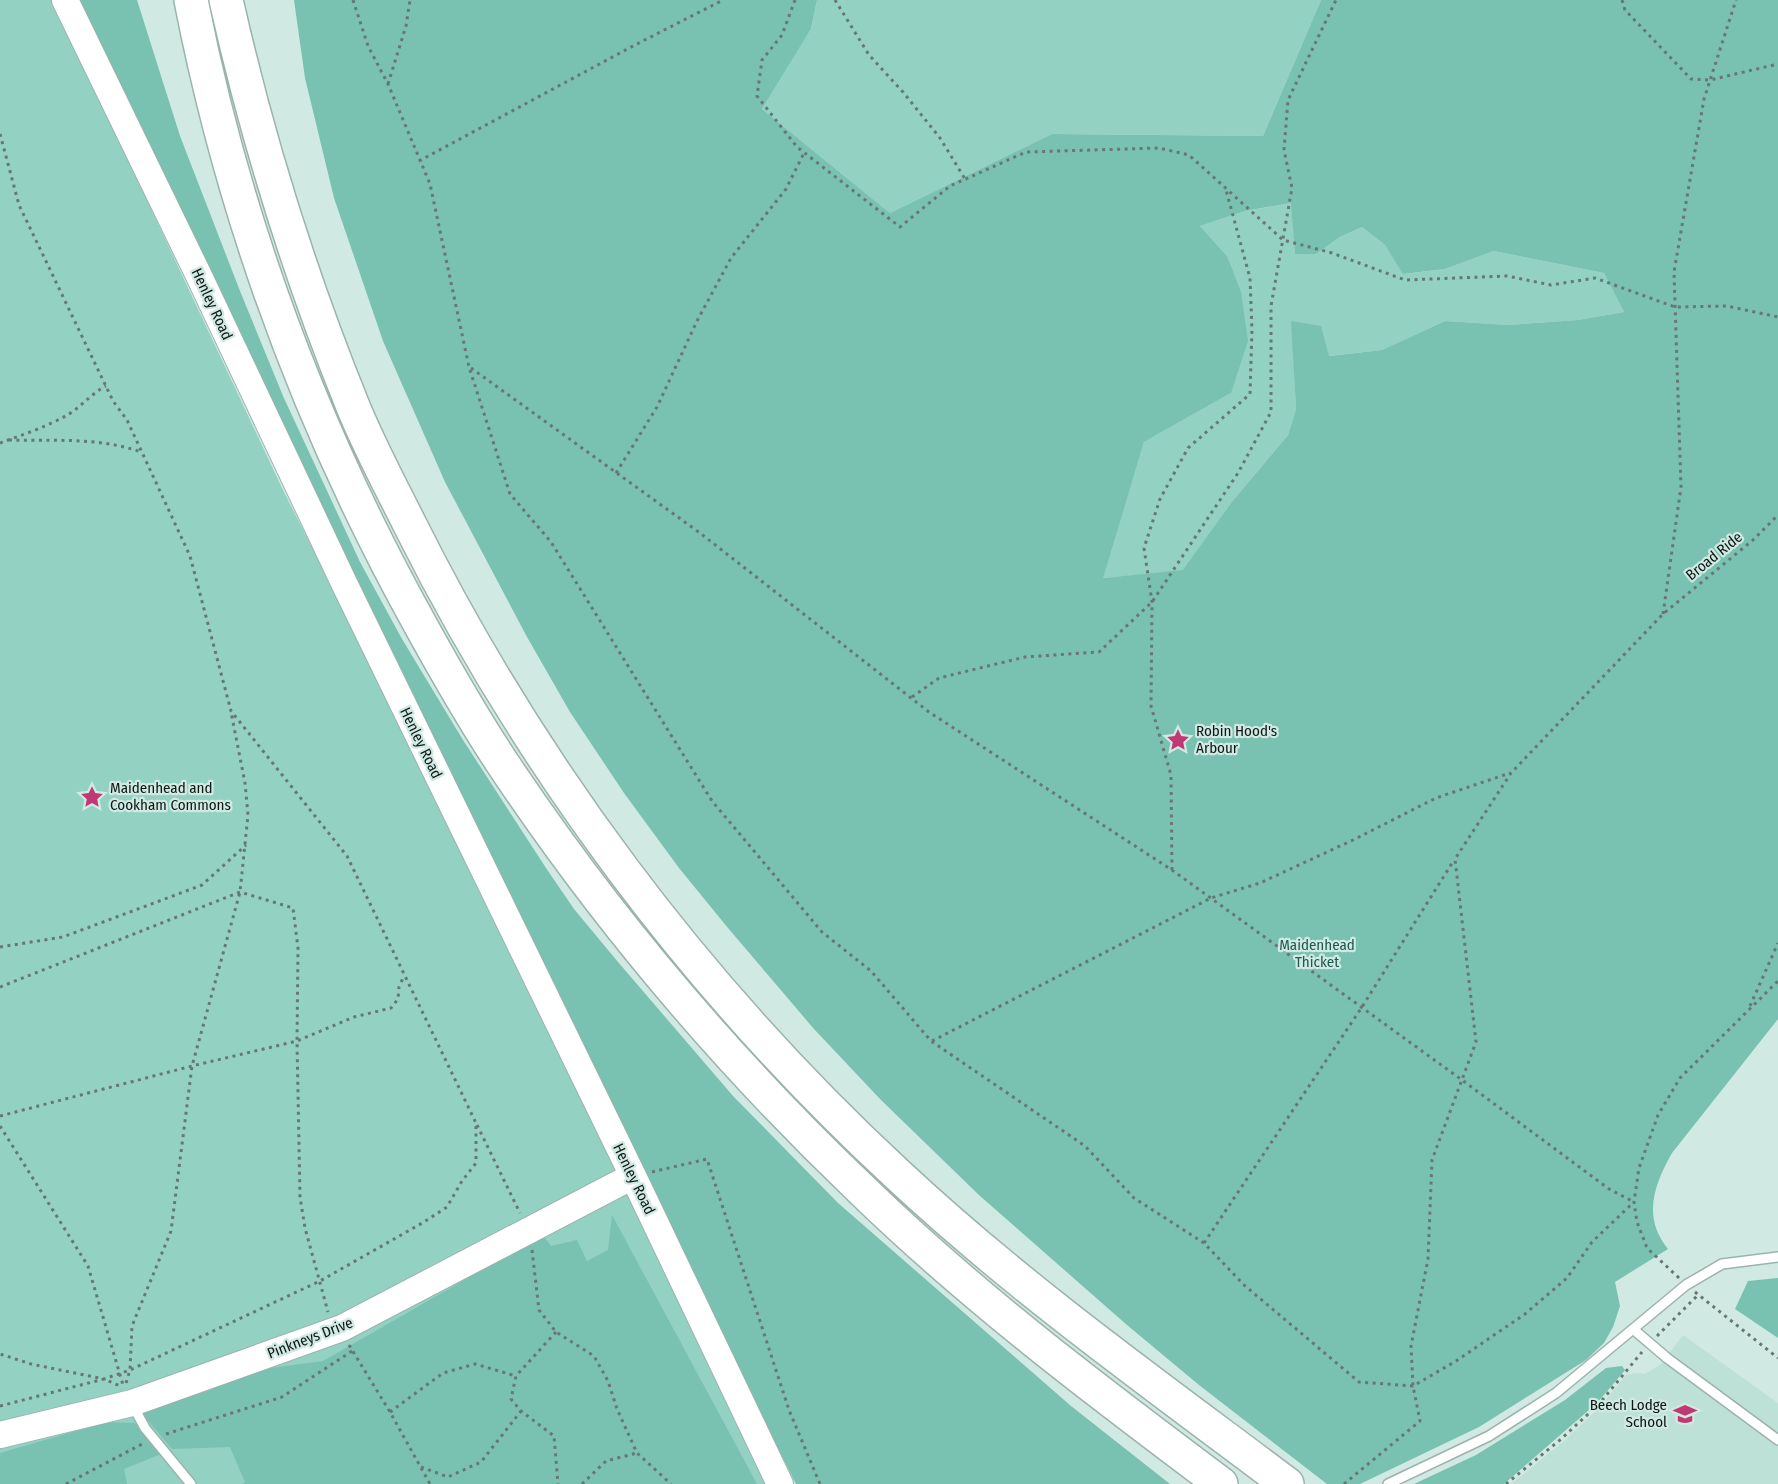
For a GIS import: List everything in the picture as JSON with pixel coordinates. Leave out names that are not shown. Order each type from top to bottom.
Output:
[{"type":"highway","points":[[170,0],[191,72],[232,173]]},
{"type":"highway","points":[[191,0],[212,97],[232,173],[252,240],[291,350],[335,457],[383,554],[472,715],[506,769],[591,887],[676,993],[741,1067],[862,1190],[995,1310],[1221,1484]]},
{"type":"highway","points":[[226,0],[253,115],[285,219],[353,408],[462,626],[532,740],[602,842],[730,1001],[785,1062],[896,1173],[1035,1294],[1105,1349],[1278,1477]]},
{"type":"highway","points":[[249,0],[285,219]]},
{"type":"street","name":"Henley Road","points":[[64,0],[780,1484]]},
{"type":"street","name":"Pinkneys Drive","points":[[0,1435],[128,1395],[347,1340],[529,1230],[633,1176]]},
{"type":"lane","points":[[1388,1484],[1489,1436],[1556,1394],[1686,1285],[1722,1264],[1778,1257]]},
{"type":"lane","points":[[1632,1329],[1778,1440]]},
{"type":"lane","points":[[128,1395],[146,1428],[192,1484]]},
{"type":"path","points":[[353,0],[368,46],[388,84],[430,184],[470,367],[510,494],[551,542],[712,801],[822,932],[870,970],[931,1041],[1085,1146],[1134,1198],[1204,1243],[1244,1286],[1359,1382],[1413,1386],[1456,1361],[1525,1314],[1567,1278],[1592,1242],[1634,1202]]},
{"type":"path","points":[[388,84],[406,27],[410,0]]},
{"type":"path","points":[[419,161],[622,51],[723,0]]},
{"type":"path","points":[[795,0],[782,35],[762,60],[757,96],[797,147],[900,227],[950,186],[1026,152],[1159,148],[1189,155],[1283,240],[1332,253],[1405,280],[1507,276],[1551,285],[1595,278],[1676,307],[1727,306],[1778,317]]},
{"type":"path","points":[[835,0],[869,55],[940,138],[965,179]]},
{"type":"path","points":[[911,698],[939,678],[949,675],[1025,657],[1100,652],[1152,602],[1238,473],[1271,412],[1271,306],[1292,188],[1284,150],[1288,100],[1336,0]]},
{"type":"path","points":[[1622,0],[1625,10],[1691,79],[1710,80],[1778,64]]},
{"type":"path","points":[[1663,614],[1681,487],[1674,272],[1704,99],[1736,0]]},
{"type":"path","points":[[0,134],[19,205],[113,401],[127,420],[190,556],[231,711],[245,783],[248,815],[246,845],[202,885],[63,937],[0,947]]},
{"type":"path","points":[[616,473],[657,407],[697,321],[731,258],[786,189],[804,153]]},
{"type":"path","points":[[1172,870],[1171,776],[1151,706],[1152,602],[1144,548],[1160,499],[1188,448],[1250,394],[1252,330],[1250,279],[1226,189]]},
{"type":"path","points":[[470,367],[700,533],[929,712],[1172,870],[1609,1189],[1634,1202]]},
{"type":"path","points":[[0,443],[66,415],[85,403],[92,393],[106,386]]},
{"type":"path","points":[[9,440],[74,441],[121,445],[141,452]]},
{"type":"path","name":"Broad Ride","points":[[1204,1243],[1362,1007],[1511,773],[1663,614],[1753,540],[1778,516]]},
{"type":"path","points":[[231,711],[347,856],[529,1230],[539,1310],[556,1332],[594,1356],[608,1381],[617,1409],[637,1453],[671,1484]]},
{"type":"path","points":[[931,1041],[1211,898],[1260,883],[1436,798],[1511,773]]},
{"type":"path","points":[[128,1395],[132,1326],[171,1231],[192,1066],[240,892],[248,815]]},
{"type":"path","points":[[1344,1484],[1420,1421],[1413,1386],[1411,1346],[1428,1259],[1432,1160],[1476,1042],[1455,859]]},
{"type":"path","points":[[0,987],[240,892],[293,908],[298,948],[300,1197],[304,1228],[332,1325],[347,1340],[430,1484]]},
{"type":"path","points":[[1750,1008],[1778,943]]},
{"type":"path","points":[[0,1116],[297,1041],[354,1017],[391,1008],[398,999],[399,987],[404,976]]},
{"type":"path","points":[[1778,981],[1680,1078],[1658,1115],[1645,1150],[1639,1168],[1634,1202],[1637,1222],[1647,1248],[1686,1285],[1778,1358]]},
{"type":"path","points":[[0,1406],[105,1379],[130,1370],[320,1281],[424,1222],[447,1207],[476,1162],[476,1123]]},
{"type":"path","points":[[0,1126],[88,1266],[119,1374],[128,1395]]},
{"type":"path","points":[[633,1176],[707,1160],[789,1410],[820,1484]]},
{"type":"path","points":[[1506,1484],[1560,1440],[1599,1404],[1649,1343],[1698,1295]]},
{"type":"path","points":[[556,1332],[516,1376],[511,1399],[521,1411],[554,1436],[558,1484]]},
{"type":"path","points":[[66,1484],[154,1438],[282,1397],[347,1340]]},
{"type":"path","points":[[0,1354],[31,1364],[105,1379],[128,1395]]},
{"type":"path","points":[[390,1412],[443,1373],[475,1364],[516,1376]]},
{"type":"path","points":[[421,1467],[448,1477],[481,1462],[521,1411]]},
{"type":"path","points":[[582,1484],[606,1461],[637,1453]]},
{"type":"shaded area","name":"Beech Lodge School","points":[[1683,1335],[1778,1403],[1778,1484],[1511,1484],[1564,1441],[1602,1405],[1626,1375],[1645,1374],[1660,1365]]},
{"type":"green space","points":[[0,0],[53,0],[282,488],[434,790],[770,1484],[0,1484]]},
{"type":"green space","points":[[76,0],[137,0],[180,136],[240,291],[283,396],[360,562],[402,639],[463,740],[574,909],[733,1096],[838,1203],[1071,1406],[1170,1484],[796,1484],[702,1298]]},
{"type":"green space","name":"Maidenhead Thicket","points":[[294,0],[817,0],[811,29],[762,109],[890,213],[1052,134],[1263,136],[1321,0],[1778,0],[1778,1019],[1672,1153],[1656,1189],[1653,1213],[1660,1237],[1668,1249],[1615,1282],[1620,1306],[1613,1327],[1604,1343],[1586,1360],[1479,1427],[1360,1484],[1327,1484],[1199,1385],[1127,1325],[980,1196],[881,1100],[814,1029],[679,868],[624,793],[570,712],[527,637],[445,482],[383,341],[334,198],[305,78]],"holes":[[[1291,203],[1295,254],[1316,254],[1340,237],[1362,227],[1385,245],[1403,274],[1445,269],[1494,251],[1604,273],[1624,312],[1578,320],[1508,325],[1445,321],[1382,350],[1329,356],[1321,326],[1291,321],[1296,409],[1288,435],[1231,503],[1183,570],[1103,578],[1144,442],[1231,393],[1248,341],[1241,292],[1227,256],[1200,226],[1245,211]]]},
{"type":"green space","points":[[817,0],[1321,0],[1263,136],[1052,134],[890,213],[762,109],[811,29]]},
{"type":"green space","points":[[1292,203],[1295,254],[1316,254],[1340,237],[1362,227],[1385,245],[1404,274],[1445,269],[1494,251],[1604,273],[1624,312],[1578,320],[1508,325],[1445,321],[1382,350],[1328,356],[1292,322],[1296,409],[1288,435],[1231,503],[1183,571],[1102,578],[1144,442],[1231,393],[1227,256],[1200,226],[1245,211]]},
{"type":"green space","points":[[612,1215],[757,1484],[242,1484],[245,1482],[230,1447],[172,1449],[139,1410],[248,1371],[323,1361],[543,1235],[551,1246],[577,1240],[587,1261],[608,1250]]},
{"type":"green space","points":[[1778,1278],[1778,1338],[1735,1309],[1748,1281]]},
{"type":"green space","points":[[1622,1366],[1625,1370],[1597,1403],[1504,1484],[1414,1484],[1476,1455],[1565,1400],[1606,1368]]},
{"type":"green space","points":[[107,1422],[135,1423],[161,1454],[124,1469],[127,1484],[0,1484],[0,1453]]},
{"type":"place","name":"Robin Hood's Arbour","points":[[1178,740]]},
{"type":"place","name":"Maidenhead and Cookham Commons","points":[[92,797]]},
{"type":"place","name":"Beech Lodge School","points":[[1685,1414]]}]
